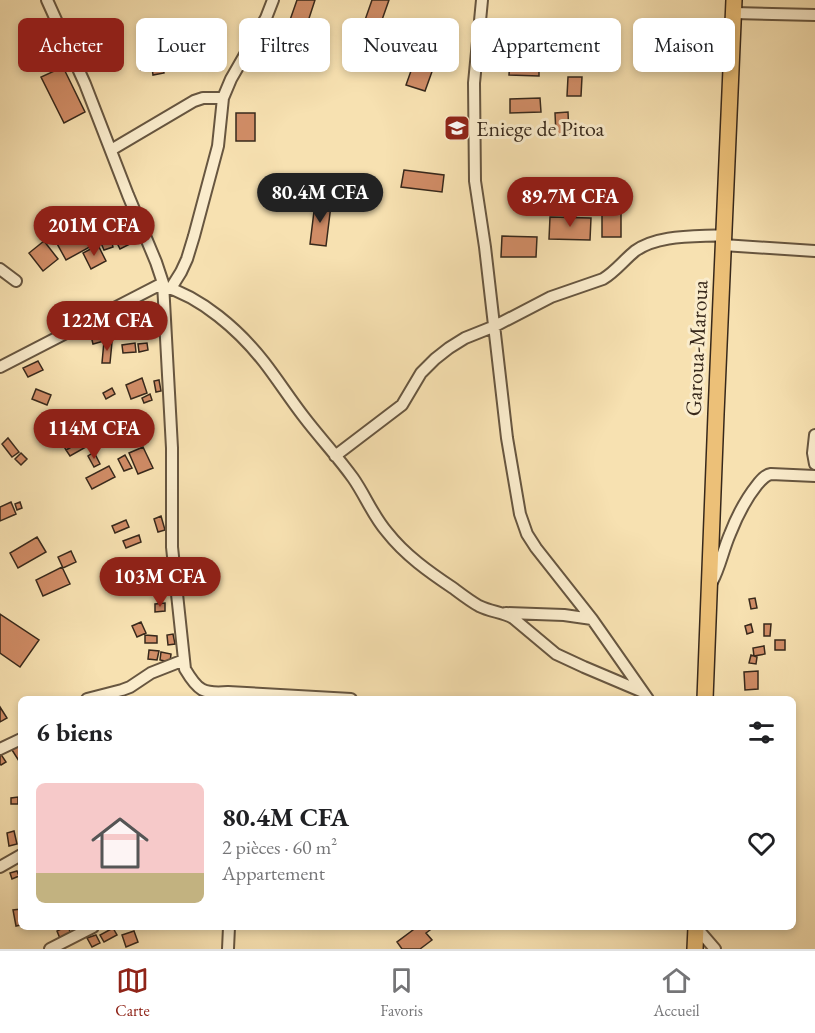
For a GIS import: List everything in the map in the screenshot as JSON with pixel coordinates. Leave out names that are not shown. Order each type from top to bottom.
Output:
[{"type":"highway","name":"Garoua-Maroua","points":[[705,696],[734,7]]},
{"type":"highway","points":[[695,949],[696,930]]},
{"type":"street","points":[[47,0],[86,84],[165,286],[172,448],[172,547],[185,669],[196,686],[211,693],[228,696]]},
{"type":"street","points":[[0,367],[165,286],[182,272],[218,146],[224,98],[231,79],[266,18],[273,0]]},
{"type":"street","points":[[482,0],[474,83],[475,181],[495,326],[507,438],[520,514],[527,534],[536,548],[592,619],[646,695]]},
{"type":"street","points":[[734,7],[815,15]]},
{"type":"street","points":[[111,150],[194,101],[203,98],[224,98]]},
{"type":"street","points":[[335,456],[402,405],[421,373],[435,359],[465,338],[495,326],[551,297],[603,279],[635,251],[645,246],[674,238],[724,240],[815,250]]},
{"type":"street","points":[[0,269],[16,281]]},
{"type":"street","points":[[165,286],[179,291],[219,317],[263,360],[303,416],[352,476],[386,531],[411,558],[425,569],[479,606],[495,612],[564,615],[592,619]]},
{"type":"street","points":[[815,435],[813,453],[815,465]]},
{"type":"street","points":[[709,587],[719,568],[729,535],[746,499],[762,479],[767,474],[815,476]]},
{"type":"street","points":[[506,613],[556,654],[646,695]]},
{"type":"street","points":[[99,696],[130,687],[151,673],[184,660]]},
{"type":"street","points":[[0,748],[18,740]]},
{"type":"street","points":[[0,867],[18,857]]},
{"type":"street","points":[[50,949],[87,930]]},
{"type":"street","points":[[228,949],[229,930]]},
{"type":"street","points":[[699,930],[715,949]]},
{"type":"building","points":[[297,0],[315,0],[309,18],[291,18]]},
{"type":"building","points":[[372,0],[389,0],[383,18],[366,18]]},
{"type":"building","points":[[52,72],[65,72],[85,112],[64,123],[41,77]]},
{"type":"building","points":[[411,72],[432,72],[425,91],[406,85]]},
{"type":"building","points":[[509,72],[539,72],[539,76],[509,75]]},
{"type":"building","points":[[568,77],[582,77],[581,96],[567,96]]},
{"type":"building","points":[[540,98],[541,112],[510,113],[510,99]]},
{"type":"building","points":[[568,112],[569,135],[556,135],[555,113]]},
{"type":"building","points":[[236,113],[255,113],[255,141],[236,141]]},
{"type":"building","points":[[404,170],[444,175],[442,192],[401,187]]},
{"type":"building","points":[[319,183],[334,185],[333,200],[317,198]]},
{"type":"building","points":[[315,203],[331,205],[326,246],[310,244]]},
{"type":"building","points":[[602,211],[621,211],[621,237],[602,237]]},
{"type":"building","points":[[550,217],[591,218],[590,240],[549,239]]},
{"type":"building","points":[[95,219],[106,238],[66,260],[55,240]]},
{"type":"building","points":[[132,225],[140,239],[120,249],[113,235]]},
{"type":"building","points":[[502,236],[537,237],[536,257],[501,257]]},
{"type":"building","points":[[111,239],[113,247],[104,250],[101,243]]},
{"type":"building","points":[[44,241],[58,259],[43,271],[29,253]]},
{"type":"building","points":[[98,245],[106,261],[91,269],[83,253]]},
{"type":"building","points":[[144,311],[156,311],[155,322],[144,321]]},
{"type":"building","points":[[102,333],[104,341],[93,344],[91,336]]},
{"type":"building","points":[[104,341],[112,342],[110,363],[102,363]]},
{"type":"building","points":[[135,343],[136,352],[123,353],[122,345]]},
{"type":"building","points":[[147,343],[148,350],[139,352],[138,344]]},
{"type":"building","points":[[38,361],[43,370],[28,377],[23,368]]},
{"type":"building","points":[[142,378],[147,393],[131,399],[126,385]]},
{"type":"building","points":[[159,380],[161,391],[156,392],[154,381]]},
{"type":"building","points":[[112,388],[115,394],[106,399],[103,393]]},
{"type":"building","points":[[36,389],[51,395],[47,405],[32,399]]},
{"type":"building","points":[[150,394],[152,400],[144,403],[142,398]]},
{"type":"building","points":[[127,421],[130,432],[123,434],[120,423]]},
{"type":"building","points":[[81,423],[85,430],[62,442],[59,435]]},
{"type":"building","points":[[85,430],[93,443],[70,456],[66,450],[84,440],[80,433]]},
{"type":"building","points":[[123,434],[138,435],[138,443],[123,443]]},
{"type":"building","points":[[8,438],[19,452],[12,457],[2,444]]},
{"type":"building","points":[[68,439],[72,446],[66,450],[62,443]]},
{"type":"building","points":[[143,447],[153,468],[138,474],[129,453]]},
{"type":"building","points":[[94,452],[100,464],[94,467],[88,456]]},
{"type":"building","points":[[21,453],[27,459],[21,465],[15,459]]},
{"type":"building","points":[[125,455],[132,468],[124,471],[118,459]]},
{"type":"building","points":[[109,466],[115,477],[92,489],[86,478]]},
{"type":"building","points":[[11,502],[16,514],[0,521],[0,507]]},
{"type":"building","points":[[20,502],[22,508],[17,510],[15,504]]},
{"type":"building","points":[[161,516],[165,530],[158,532],[154,519]]},
{"type":"building","points":[[126,520],[129,527],[115,533],[112,526]]},
{"type":"building","points":[[139,535],[141,542],[126,548],[123,541]]},
{"type":"building","points":[[37,537],[46,552],[18,568],[10,553]]},
{"type":"building","points":[[71,551],[76,562],[63,568],[58,557]]},
{"type":"building","points":[[62,567],[70,584],[43,596],[36,580]]},
{"type":"building","points":[[164,571],[166,585],[149,588],[147,573]]},
{"type":"building","points":[[165,585],[166,594],[160,594],[159,586]]},
{"type":"building","points":[[755,598],[757,608],[751,609],[749,599]]},
{"type":"building","points":[[165,603],[165,611],[155,612],[155,604]]},
{"type":"building","points":[[0,614],[39,640],[20,667],[0,653]]},
{"type":"building","points":[[141,622],[146,633],[137,637],[132,626]]},
{"type":"building","points":[[751,624],[753,632],[747,634],[745,626]]},
{"type":"building","points":[[764,624],[771,624],[770,636],[764,636]]},
{"type":"building","points":[[173,634],[175,644],[168,645],[167,635]]},
{"type":"building","points":[[145,635],[157,636],[157,643],[145,643]]},
{"type":"building","points":[[775,640],[785,640],[785,650],[775,650]]},
{"type":"building","points":[[764,646],[765,654],[754,656],[753,648]]},
{"type":"building","points":[[149,650],[159,651],[157,660],[148,659]]},
{"type":"building","points":[[161,652],[171,654],[170,662],[160,660]]},
{"type":"building","points":[[751,655],[757,657],[756,664],[749,663]]},
{"type":"building","points":[[758,671],[758,689],[745,690],[744,672]]},
{"type":"building","points":[[0,707],[7,718],[0,722]]},
{"type":"building","points":[[18,746],[18,759],[12,750]]},
{"type":"building","points":[[0,753],[6,762],[1,765],[0,764]]},
{"type":"building","points":[[18,797],[18,804],[11,804],[11,798]]},
{"type":"building","points":[[14,831],[17,844],[9,846],[7,833]]},
{"type":"building","points":[[17,871],[18,876],[12,879],[10,873]]},
{"type":"building","points":[[18,909],[18,926],[16,926],[13,910]]},
{"type":"building","points":[[69,930],[72,936],[61,941],[57,931]]},
{"type":"building","points":[[114,930],[117,935],[104,942],[100,935]]},
{"type":"building","points":[[413,930],[430,930],[426,933],[432,940],[420,949],[402,949],[397,942]]},
{"type":"building","points":[[134,931],[138,942],[126,947],[122,935]]},
{"type":"building","points":[[96,935],[100,943],[92,947],[87,938]]},
{"type":"place","name":"Eniege de Pitoa","points":[[457,128]]}]
